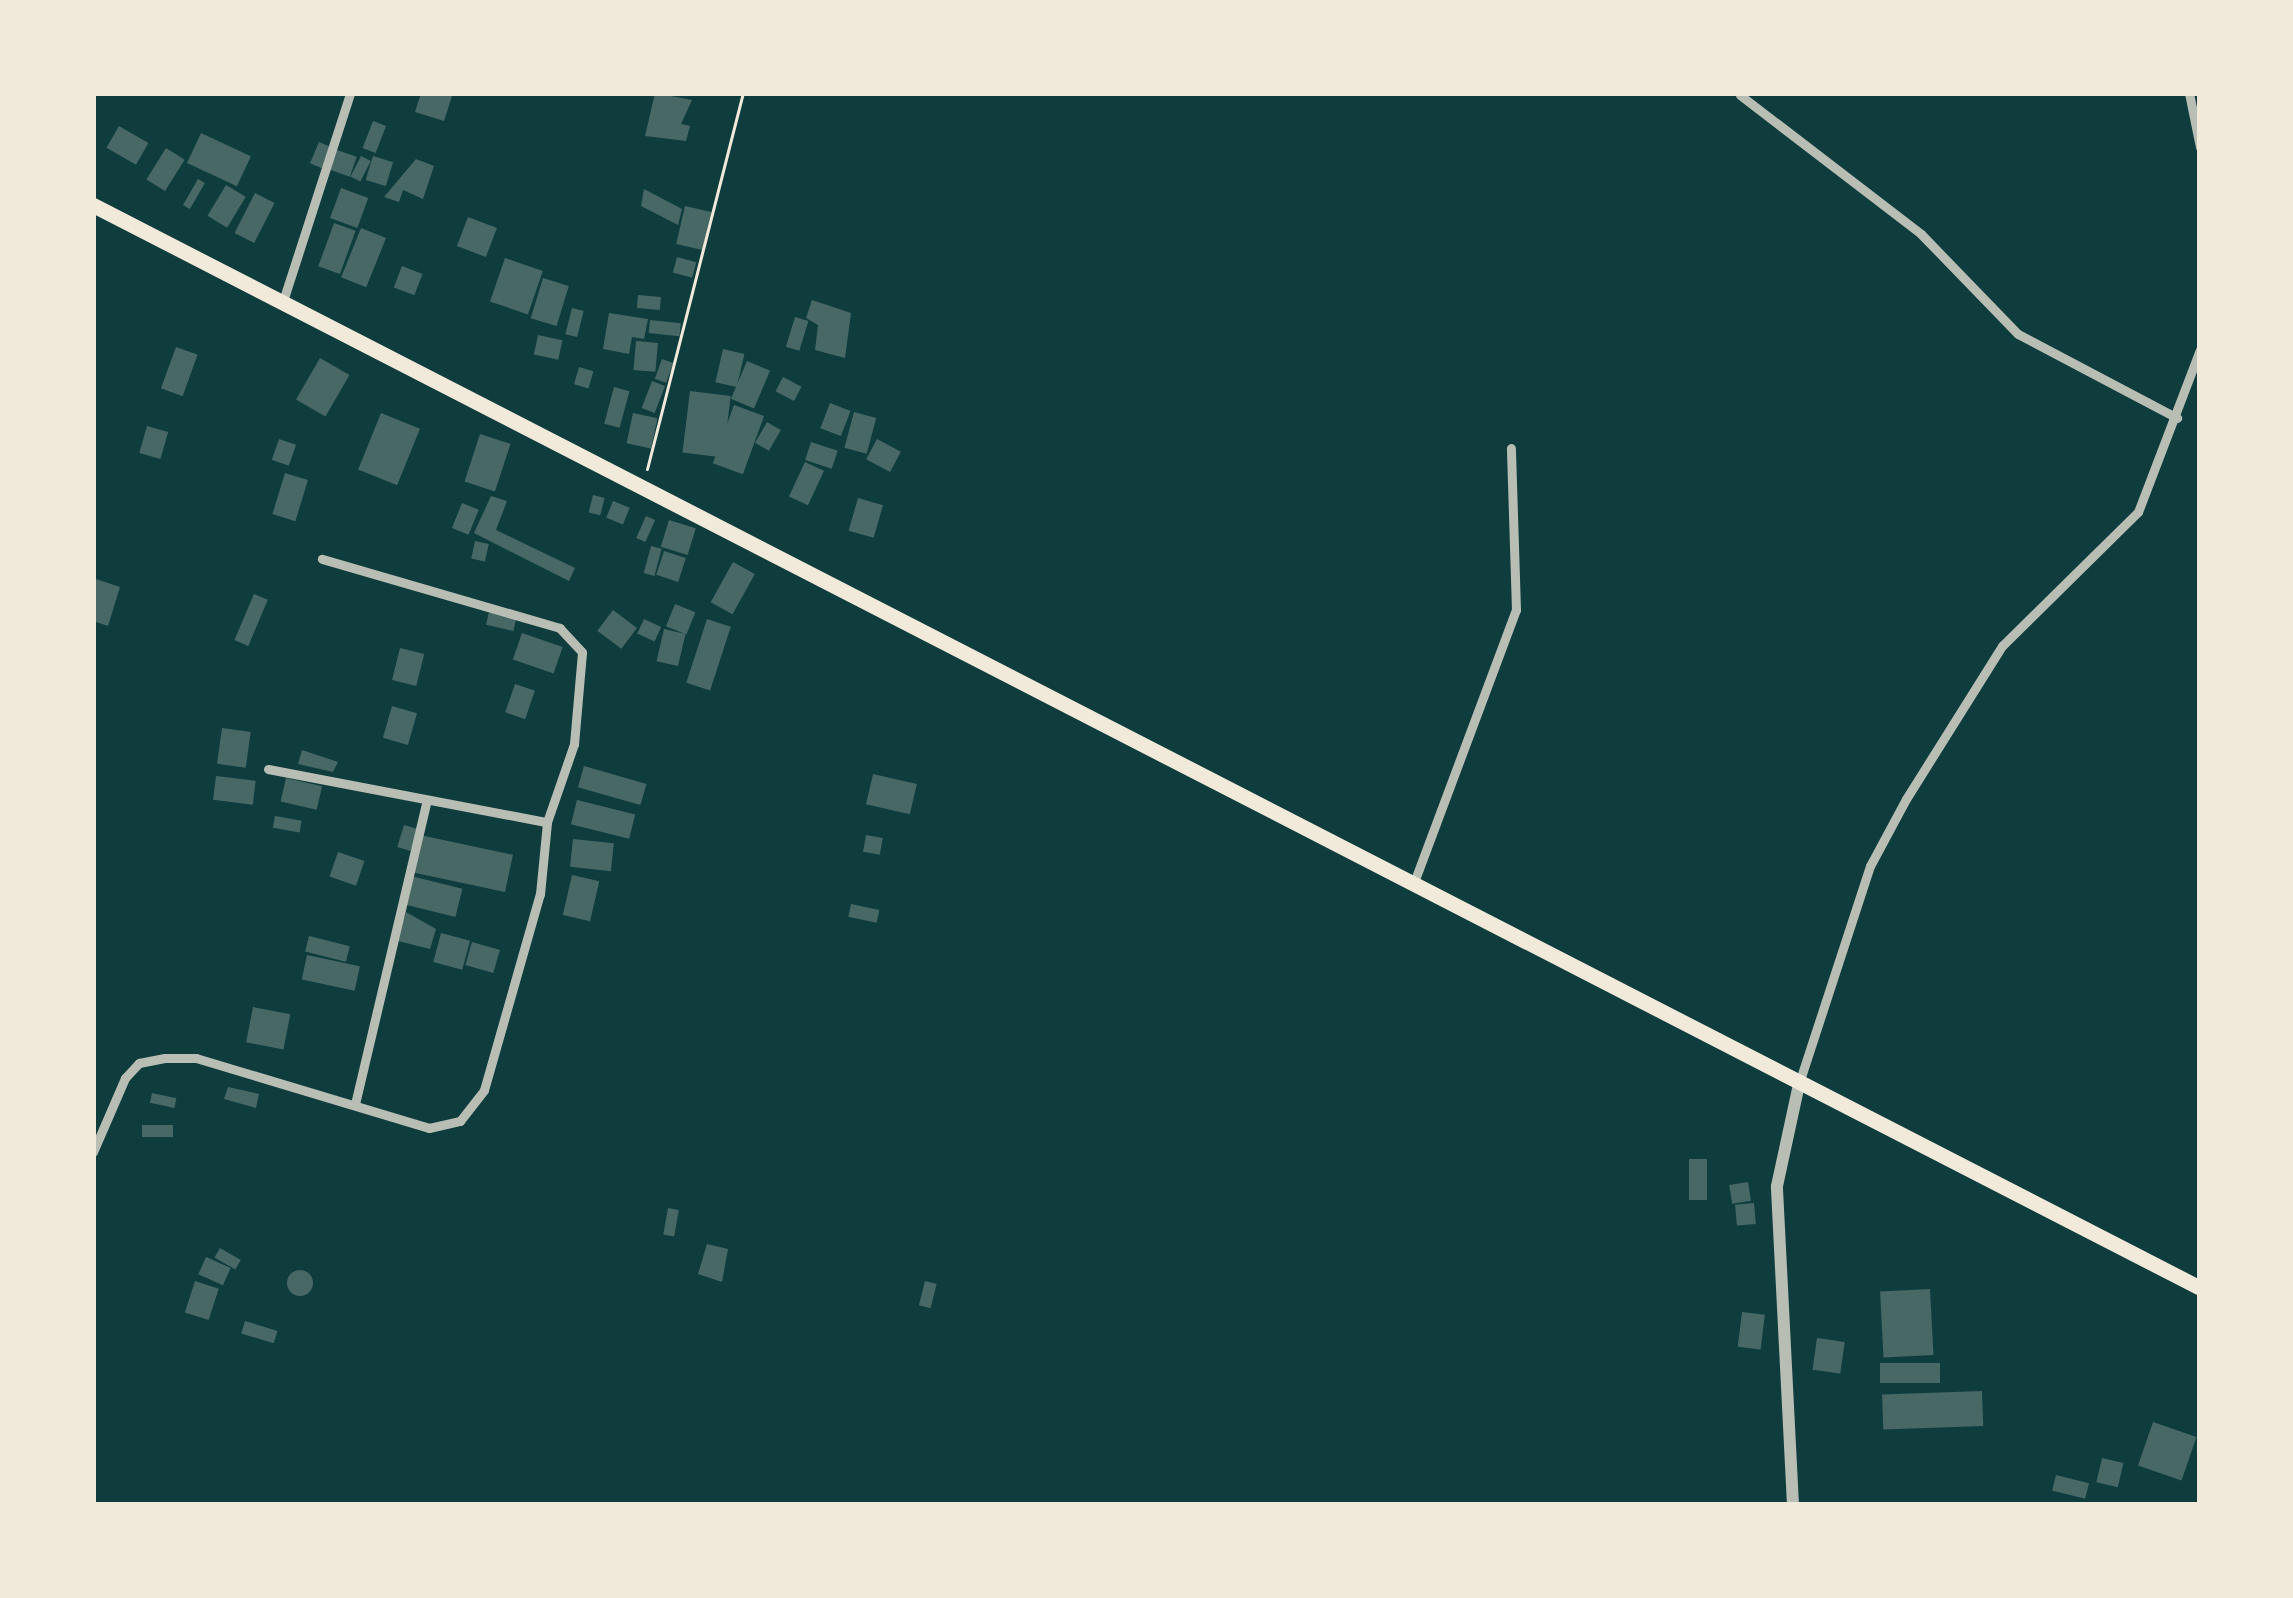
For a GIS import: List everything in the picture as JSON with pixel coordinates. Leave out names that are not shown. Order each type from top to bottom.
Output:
[{"type":"main road","points":[[93,205],[2200,1288]]},
{"type":"street","points":[[283,302],[350,93]]},
{"type":"street","points":[[2189,93],[2200,147]]},
{"type":"street","points":[[1741,94],[1921,234],[2018,334],[2177,418]]},
{"type":"street","points":[[1792,1505],[1777,1186],[1801,1080],[1870,866],[1906,799],[2002,646],[2138,512],[2200,350]]},
{"type":"street","points":[[1413,885],[1516,610],[1511,448]]},
{"type":"street","points":[[93,1152],[125,1078],[139,1063],[165,1058],[196,1058],[429,1128],[473,1111],[541,894],[547,821],[574,744],[583,678],[575,637],[322,559]]},
{"type":"street","points":[[268,769],[547,821]]},
{"type":"street","points":[[355,1104],[427,800]]},
{"type":"path","points":[[643,484],[743,93]]},
{"type":"building","points":[[421,93],[453,93],[444,121],[415,112]]},
{"type":"building","points":[[655,93],[692,100],[681,124],[690,126],[686,141],[645,136]]},
{"type":"building","points":[[373,121],[386,126],[376,153],[363,148]]},
{"type":"building","points":[[119,126],[148,143],[136,165],[106,148]]},
{"type":"building","points":[[201,133],[251,156],[237,186],[187,163]]},
{"type":"building","points":[[319,142],[331,147],[322,168],[310,163]]},
{"type":"building","points":[[166,148],[185,160],[165,191],[146,179]]},
{"type":"building","points":[[334,149],[357,157],[350,177],[327,169]]},
{"type":"building","points":[[361,156],[371,161],[360,181],[351,176]]},
{"type":"building","points":[[373,156],[393,162],[386,186],[366,180]]},
{"type":"building","points":[[416,159],[434,166],[423,199],[403,190],[399,202],[384,197]]},
{"type":"building","points":[[198,179],[205,183],[190,209],[183,205]]},
{"type":"building","points":[[226,185],[246,197],[227,228],[207,216]]},
{"type":"building","points":[[341,188],[368,198],[357,228],[330,218]]},
{"type":"building","points":[[644,189],[682,209],[678,225],[641,206]]},
{"type":"building","points":[[255,193],[275,203],[254,243],[235,233]]},
{"type":"building","points":[[685,206],[711,212],[703,250],[676,244]]},
{"type":"building","points":[[468,217],[497,228],[486,257],[457,246]]},
{"type":"building","points":[[334,223],[356,231],[340,274],[318,266]]},
{"type":"building","points":[[361,228],[386,238],[366,287],[341,277]]},
{"type":"building","points":[[677,257],[696,262],[692,278],[673,272]]},
{"type":"building","points":[[505,258],[543,271],[528,315],[490,301]]},
{"type":"building","points":[[402,266],[423,274],[414,295],[394,287]]},
{"type":"building","points":[[543,278],[569,286],[557,326],[531,318]]},
{"type":"building","points":[[638,295],[661,297],[660,310],[637,308]]},
{"type":"building","points":[[812,300],[851,313],[845,358],[815,350],[818,325],[806,318]]},
{"type":"building","points":[[572,308],[584,311],[577,337],[565,334]]},
{"type":"building","points":[[609,313],[648,319],[644,339],[632,337],[629,354],[603,349]]},
{"type":"building","points":[[795,317],[808,321],[799,351],[786,347]]},
{"type":"building","points":[[650,320],[681,323],[679,336],[649,333]]},
{"type":"building","points":[[538,335],[562,340],[558,360],[534,355]]},
{"type":"building","points":[[636,341],[658,343],[655,372],[633,370]]},
{"type":"building","points":[[176,347],[198,355],[183,396],[161,388]]},
{"type":"building","points":[[723,349],[744,354],[737,387],[715,382]]},
{"type":"building","points":[[320,358],[349,375],[325,417],[296,400]]},
{"type":"building","points":[[662,359],[673,363],[666,383],[655,379]]},
{"type":"building","points":[[747,361],[770,371],[754,409],[731,399]]},
{"type":"building","points":[[579,367],[593,371],[588,388],[574,384]]},
{"type":"building","points":[[783,377],[802,387],[794,401],[775,391]]},
{"type":"building","points":[[652,381],[665,386],[655,413],[642,408]]},
{"type":"building","points":[[614,387],[629,391],[620,428],[604,424]]},
{"type":"building","points":[[690,391],[731,396],[723,458],[682,453]]},
{"type":"building","points":[[830,403],[851,411],[841,436],[820,428]]},
{"type":"building","points":[[734,405],[764,416],[743,474],[713,463]]},
{"type":"building","points":[[854,412],[876,418],[867,454],[844,448]]},
{"type":"building","points":[[381,413],[420,429],[397,485],[358,470]]},
{"type":"building","points":[[633,413],[657,418],[651,449],[627,443]]},
{"type":"building","points":[[767,422],[781,430],[769,451],[755,443]]},
{"type":"building","points":[[147,426],[168,432],[160,459],[139,453]]},
{"type":"building","points":[[480,434],[510,444],[495,491],[465,482]]},
{"type":"building","points":[[279,439],[296,445],[289,466],[272,460]]},
{"type":"building","points":[[877,439],[901,452],[890,472],[866,459]]},
{"type":"building","points":[[811,442],[838,451],[832,469],[805,460]]},
{"type":"building","points":[[805,462],[824,471],[808,505],[789,496]]},
{"type":"building","points":[[285,473],[308,480],[295,521],[272,514]]},
{"type":"building","points":[[593,495],[605,498],[600,515],[589,512]]},
{"type":"building","points":[[491,496],[507,501],[496,530],[575,568],[569,581],[474,533]]},
{"type":"building","points":[[858,498],[883,505],[874,538],[849,531]]},
{"type":"building","points":[[613,501],[630,508],[623,524],[606,518]]},
{"type":"building","points":[[462,503],[479,510],[469,535],[452,528]]},
{"type":"building","points":[[646,516],[655,520],[645,542],[636,538]]},
{"type":"building","points":[[669,520],[696,528],[688,555],[661,547]]},
{"type":"building","points":[[475,541],[489,544],[485,562],[471,559]]},
{"type":"building","points":[[651,546],[662,549],[654,576],[644,573]]},
{"type":"building","points":[[664,551],[686,558],[678,582],[656,575]]},
{"type":"building","points":[[733,562],[755,574],[733,614],[711,602]]},
{"type":"building","points":[[93,578],[120,587],[108,626],[93,621]]},
{"type":"building","points":[[254,594],[268,600],[248,646],[234,640]]},
{"type":"building","points":[[675,604],[695,612],[686,634],[666,626]]},
{"type":"building","points":[[613,610],[637,628],[621,649],[597,631]]},
{"type":"building","points":[[489,612],[516,618],[513,631],[486,625]]},
{"type":"building","points":[[644,619],[661,627],[654,642],[637,634]]},
{"type":"building","points":[[707,619],[731,627],[710,690],[686,683]]},
{"type":"building","points":[[664,629],[685,634],[678,666],[657,661]]},
{"type":"building","points":[[522,633],[563,647],[554,673],[513,659]]},
{"type":"building","points":[[400,648],[424,654],[416,686],[392,680]]},
{"type":"building","points":[[515,684],[535,691],[525,719],[505,712]]},
{"type":"building","points":[[392,706],[417,713],[408,745],[383,738]]},
{"type":"building","points":[[222,728],[251,732],[246,768],[217,764]]},
{"type":"building","points":[[302,750],[338,762],[333,772],[298,764]]},
{"type":"building","points":[[584,766],[646,784],[640,805],[578,787]]},
{"type":"building","points":[[873,774],[917,784],[910,814],[866,804]]},
{"type":"building","points":[[216,776],[256,781],[253,805],[213,800]]},
{"type":"building","points":[[286,778],[322,786],[317,810],[281,801]]},
{"type":"building","points":[[577,800],[635,815],[629,839],[571,824]]},
{"type":"building","points":[[275,816],[302,821],[300,833],[273,828]]},
{"type":"building","points":[[404,825],[417,829],[411,851],[397,847]]},
{"type":"building","points":[[420,835],[513,855],[505,892],[412,872]]},
{"type":"building","points":[[866,835],[883,838],[880,855],[863,852]]},
{"type":"building","points":[[573,839],[614,843],[611,871],[570,867]]},
{"type":"building","points":[[338,852],[364,861],[356,886],[330,877]]},
{"type":"building","points":[[572,875],[599,881],[590,921],[563,915]]},
{"type":"building","points":[[411,876],[462,889],[455,917],[404,904]]},
{"type":"building","points":[[851,904],[879,910],[877,923],[848,917]]},
{"type":"building","points":[[406,912],[436,929],[430,949],[398,941]]},
{"type":"building","points":[[441,933],[470,941],[462,970],[433,962]]},
{"type":"building","points":[[309,936],[350,946],[346,962],[305,952]]},
{"type":"building","points":[[472,942],[500,950],[493,973],[465,965]]},
{"type":"building","points":[[307,955],[360,966],[355,991],[302,979]]},
{"type":"building","points":[[253,1007],[290,1014],[283,1050],[246,1042]]},
{"type":"building","points":[[228,1087],[259,1094],[256,1108],[224,1099]]},
{"type":"building","points":[[152,1093],[176,1098],[174,1108],[150,1103]]},
{"type":"building","points":[[142,1125],[173,1125],[173,1137],[142,1137]]},
{"type":"building","points":[[1689,1159],[1707,1159],[1707,1200],[1689,1200]]},
{"type":"building","points":[[1748,1182],[1751,1201],[1732,1204],[1729,1185]]},
{"type":"building","points":[[1754,1203],[1756,1224],[1737,1226],[1735,1205]]},
{"type":"building","points":[[668,1208],[679,1210],[674,1236],[663,1235]]},
{"type":"building","points":[[707,1244],[728,1249],[722,1282],[698,1274]]},
{"type":"building","points":[[220,1248],[241,1260],[235,1270],[214,1258]]},
{"type":"building","points":[[206,1257],[231,1268],[223,1285],[198,1274]]},
{"type":"building","points":[[300,1270],[313,1283],[300,1296],[287,1283]]},
{"type":"building","points":[[195,1281],[219,1289],[209,1320],[185,1312]]},
{"type":"building","points":[[925,1281],[937,1284],[931,1308],[919,1305]]},
{"type":"building","points":[[1930,1289],[1933,1355],[1884,1358],[1880,1292]]},
{"type":"building","points":[[1742,1312],[1765,1315],[1761,1350],[1738,1347]]},
{"type":"building","points":[[245,1321],[278,1331],[274,1343],[241,1333]]},
{"type":"building","points":[[1817,1338],[1845,1342],[1840,1374],[1813,1370]]},
{"type":"building","points":[[1880,1363],[1940,1363],[1940,1383],[1880,1383]]},
{"type":"building","points":[[1982,1391],[1983,1426],[1883,1429],[1882,1394]]},
{"type":"building","points":[[2153,1422],[2196,1437],[2182,1480],[2138,1465]]},
{"type":"building","points":[[2102,1458],[2123,1463],[2118,1487],[2096,1482]]},
{"type":"building","points":[[2056,1475],[2089,1483],[2085,1499],[2052,1491]]}]
